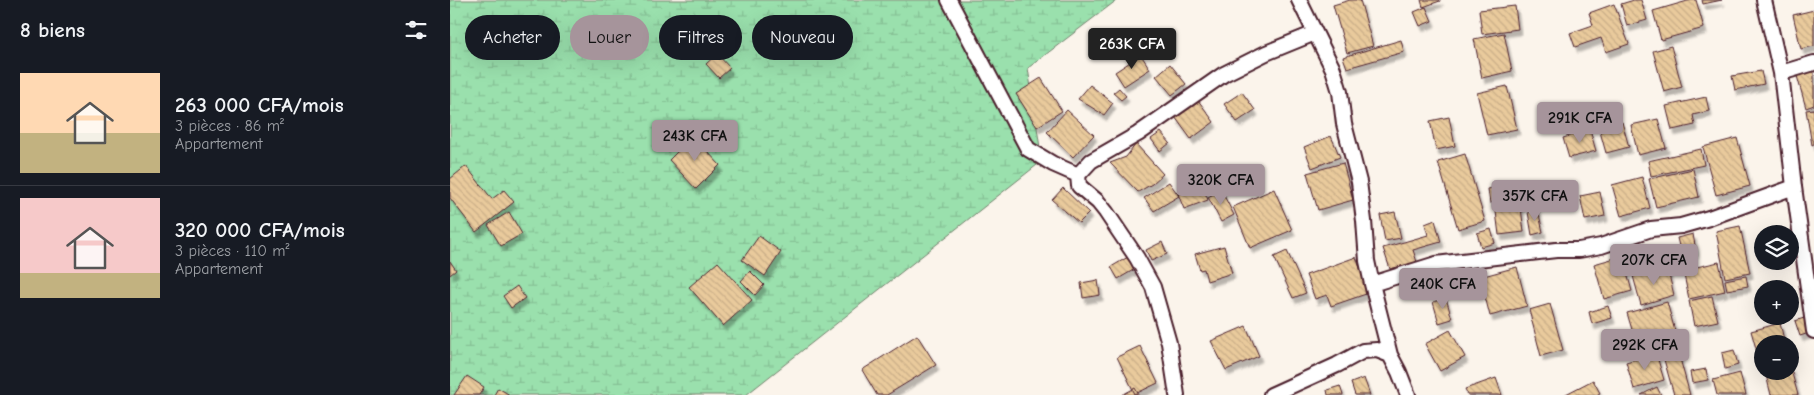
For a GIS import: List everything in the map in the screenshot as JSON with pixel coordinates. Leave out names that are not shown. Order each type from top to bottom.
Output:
[{"type":"street","points":[[949,0],[1028,149],[1053,164],[1078,175]]},
{"type":"street","points":[[1299,0],[1333,69],[1340,92],[1344,124],[1359,182],[1367,261],[1372,284],[1390,355],[1408,395]]},
{"type":"street","points":[[1764,0],[1781,73],[1794,187],[1814,331]]},
{"type":"street","points":[[1078,175],[1092,161],[1138,134],[1224,74],[1266,53],[1316,33]]},
{"type":"street","points":[[1781,73],[1814,63]]},
{"type":"street","points":[[1078,175],[1079,186],[1098,202],[1106,212],[1137,258],[1153,287],[1169,343],[1177,395]]},
{"type":"street","points":[[1372,284],[1436,264],[1556,250],[1579,250],[1601,246],[1651,229],[1680,226],[1710,218],[1794,187]]},
{"type":"street","points":[[1271,395],[1363,351],[1377,350],[1390,355]]},
{"type":"green space","points":[[450,0],[1117,0],[1028,68],[1042,161],[746,395],[450,395]]},
{"type":"building","points":[[1350,0],[1360,0],[1373,46],[1347,53],[1333,5]]},
{"type":"building","points":[[1421,0],[1440,0],[1440,1],[1423,7]]},
{"type":"building","points":[[1641,0],[1647,20],[1627,26],[1621,4]]},
{"type":"building","points":[[1696,0],[1704,28],[1661,40],[1653,11]]},
{"type":"building","points":[[1702,0],[1722,0],[1703,4]]},
{"type":"building","points":[[1614,4],[1629,44],[1606,52],[1601,38],[1575,47],[1570,33],[1593,25],[1589,13]]},
{"type":"building","points":[[1515,6],[1518,29],[1482,34],[1479,10]]},
{"type":"building","points":[[1426,7],[1432,21],[1420,26],[1414,12]]},
{"type":"building","points":[[1814,10],[1814,46],[1801,49],[1793,15]]},
{"type":"building","points":[[1504,33],[1512,71],[1482,78],[1474,39]]},
{"type":"building","points":[[1401,40],[1404,52],[1347,68],[1343,57]]},
{"type":"building","points":[[1671,46],[1682,87],[1664,92],[1653,51]]},
{"type":"building","points":[[1141,55],[1150,69],[1124,86],[1115,72]]},
{"type":"building","points":[[710,60],[723,60],[730,68],[719,78],[706,64]]},
{"type":"building","points":[[1170,64],[1186,84],[1172,95],[1156,76]]},
{"type":"building","points":[[1761,71],[1764,84],[1735,90],[1732,76]]},
{"type":"building","points":[[1814,71],[1814,105],[1806,108],[1797,76]]},
{"type":"building","points":[[1041,78],[1062,111],[1037,127],[1016,94]]},
{"type":"building","points":[[1090,85],[1113,103],[1104,115],[1078,99]]},
{"type":"building","points":[[1507,86],[1517,129],[1487,135],[1477,93]]},
{"type":"building","points":[[1119,88],[1126,96],[1121,100],[1113,93]]},
{"type":"building","points":[[1242,92],[1255,110],[1237,122],[1224,104]]},
{"type":"building","points":[[1706,97],[1709,111],[1693,115],[1695,125],[1672,130],[1666,106]]},
{"type":"building","points":[[1198,100],[1214,122],[1191,139],[1175,117]]},
{"type":"building","points":[[1814,109],[1814,144],[1812,145],[1806,110]]},
{"type":"building","points":[[1067,110],[1094,135],[1073,157],[1047,132]]},
{"type":"building","points":[[1449,117],[1455,146],[1436,150],[1430,121]]},
{"type":"building","points":[[1658,119],[1666,148],[1638,155],[1631,125]]},
{"type":"building","points":[[1622,122],[1629,147],[1606,153],[1599,128]]},
{"type":"building","points":[[1590,130],[1596,151],[1569,158],[1563,138]]},
{"type":"building","points":[[1161,132],[1170,143],[1160,151],[1151,139]]},
{"type":"building","points":[[693,136],[720,165],[696,189],[669,160]]},
{"type":"building","points":[[1331,136],[1340,157],[1312,168],[1304,147]]},
{"type":"building","points":[[1737,138],[1750,186],[1716,195],[1703,147]]},
{"type":"building","points":[[1136,144],[1163,174],[1152,184],[1138,192],[1110,163],[1126,157]]},
{"type":"building","points":[[1701,149],[1704,165],[1651,176],[1648,161]]},
{"type":"building","points":[[1465,154],[1485,221],[1458,229],[1438,162]]},
{"type":"building","points":[[1343,163],[1353,200],[1318,210],[1307,173]]},
{"type":"building","points":[[466,166],[492,199],[504,190],[514,202],[476,232],[450,198],[450,179]]},
{"type":"building","points":[[1693,169],[1699,197],[1656,207],[1649,179]]},
{"type":"building","points":[[1209,177],[1217,189],[1210,194],[1202,182]]},
{"type":"building","points":[[1642,177],[1650,208],[1621,216],[1612,185]]},
{"type":"building","points":[[1169,182],[1179,196],[1154,211],[1144,198]]},
{"type":"building","points":[[1517,183],[1520,197],[1490,203],[1488,189]]},
{"type":"building","points":[[1202,185],[1208,200],[1184,209],[1178,194]]},
{"type":"building","points":[[1063,188],[1089,213],[1079,223],[1052,200]]},
{"type":"building","points":[[1274,189],[1292,230],[1250,248],[1233,207]]},
{"type":"building","points":[[1221,190],[1234,215],[1221,222],[1208,197]]},
{"type":"building","points":[[1600,192],[1605,216],[1585,220],[1580,196]]},
{"type":"building","points":[[1520,200],[1524,232],[1499,235],[1495,204]]},
{"type":"building","points":[[1538,210],[1543,232],[1532,235],[1528,212]]},
{"type":"building","points":[[509,212],[522,234],[501,246],[488,225]]},
{"type":"building","points":[[1395,212],[1401,238],[1385,241],[1380,215]]},
{"type":"building","points":[[1435,220],[1441,242],[1413,250],[1417,262],[1390,269],[1383,248],[1428,235],[1425,224]]},
{"type":"building","points":[[1740,226],[1750,273],[1725,278],[1716,231]]},
{"type":"building","points":[[1491,229],[1495,243],[1481,247],[1477,233]]},
{"type":"building","points":[[1693,234],[1696,251],[1681,254],[1677,238]]},
{"type":"building","points":[[759,236],[781,252],[765,276],[742,260]]},
{"type":"building","points":[[1162,242],[1167,254],[1151,261],[1146,250]]},
{"type":"building","points":[[1224,246],[1232,273],[1207,281],[1204,269],[1200,270],[1195,254]]},
{"type":"building","points":[[1287,251],[1306,293],[1293,298],[1274,257]]},
{"type":"building","points":[[1622,256],[1632,291],[1604,299],[1594,264]]},
{"type":"building","points":[[1128,257],[1135,269],[1118,279],[1111,267]]},
{"type":"building","points":[[1356,257],[1369,293],[1331,306],[1327,295],[1315,299],[1306,275]]},
{"type":"building","points":[[450,261],[456,270],[450,275]]},
{"type":"building","points":[[718,262],[752,300],[723,326],[689,287]]},
{"type":"building","points":[[1719,262],[1725,291],[1689,299],[1683,270]]},
{"type":"building","points":[[1517,267],[1527,306],[1490,316],[1480,277]]},
{"type":"building","points":[[1667,267],[1674,295],[1641,305],[1633,276]]},
{"type":"building","points":[[750,271],[764,285],[755,295],[741,281]]},
{"type":"building","points":[[1746,276],[1748,286],[1727,290],[1725,280]]},
{"type":"building","points":[[1098,280],[1100,295],[1083,298],[1081,283]]},
{"type":"building","points":[[517,286],[525,298],[511,308],[503,296]]},
{"type":"building","points":[[1712,296],[1718,321],[1694,326],[1689,301]]},
{"type":"building","points":[[1446,298],[1452,319],[1439,323],[1433,302]]},
{"type":"building","points":[[1667,302],[1678,342],[1639,353],[1627,313]]},
{"type":"building","points":[[1550,304],[1563,350],[1541,356],[1529,310]]},
{"type":"building","points":[[1608,306],[1612,318],[1592,324],[1589,312]]},
{"type":"building","points":[[1804,318],[1809,333],[1800,336],[1796,325],[1799,325],[1799,320]]},
{"type":"building","points":[[1773,325],[1780,325],[1783,335],[1754,335],[1754,342],[1751,331]]},
{"type":"building","points":[[1246,326],[1259,356],[1226,370],[1211,341]]},
{"type":"building","points":[[1450,330],[1465,357],[1440,371],[1425,344]]},
{"type":"building","points":[[917,335],[936,365],[887,395],[877,395],[862,370]]},
{"type":"building","points":[[1676,344],[1690,395],[1674,395],[1661,349]]},
{"type":"building","points":[[1140,346],[1158,383],[1135,394],[1117,357]]},
{"type":"building","points":[[1734,350],[1738,365],[1725,369],[1722,353]]},
{"type":"building","points":[[1656,353],[1664,380],[1634,389],[1626,362]]},
{"type":"building","points":[[1706,369],[1708,380],[1692,383],[1690,372]]},
{"type":"building","points":[[1740,373],[1746,395],[1717,395],[1713,380]]},
{"type":"building","points":[[467,376],[484,387],[479,395],[454,395]]},
{"type":"building","points":[[1364,378],[1370,395],[1355,395],[1351,383]]},
{"type":"building","points":[[1496,378],[1502,395],[1468,395],[1465,389]]},
{"type":"building","points":[[1593,380],[1600,393],[1596,395],[1564,395]]},
{"type":"building","points":[[1767,380],[1794,380],[1798,395],[1771,395]]},
{"type":"building","points":[[1340,386],[1343,395],[1328,395],[1327,390]]},
{"type":"building","points":[[1657,387],[1661,395],[1641,395]]},
{"type":"building","points":[[498,388],[510,395],[494,395]]},
{"type":"building","points":[[1135,388],[1139,395],[1122,395]]}]
